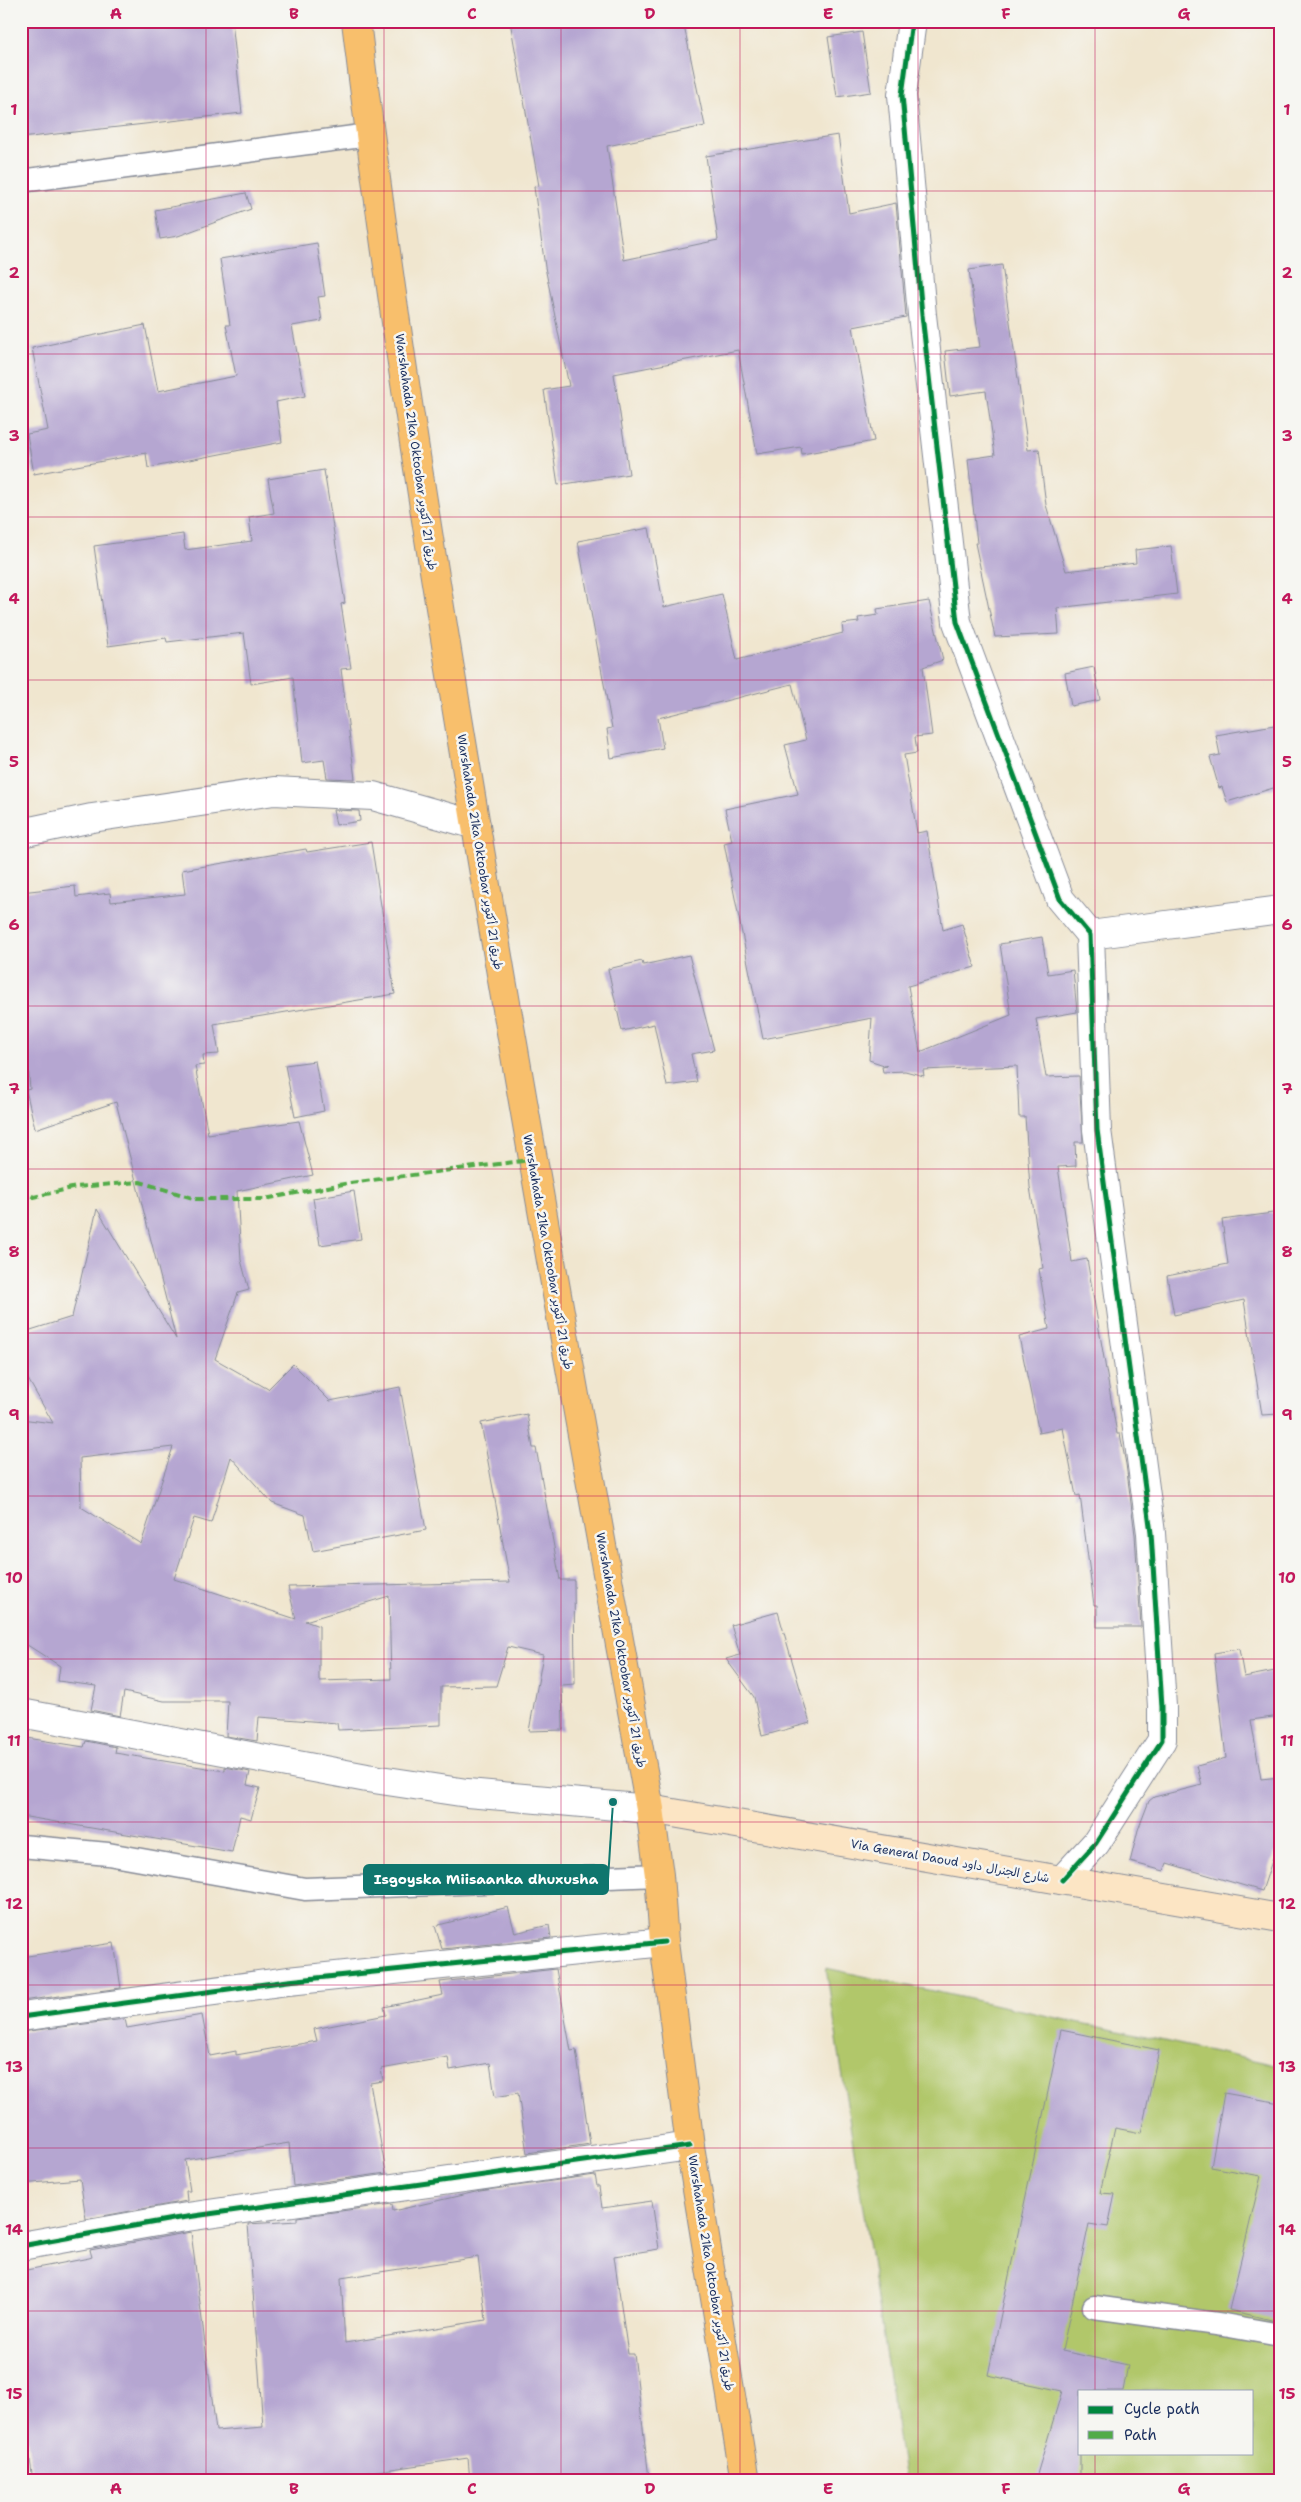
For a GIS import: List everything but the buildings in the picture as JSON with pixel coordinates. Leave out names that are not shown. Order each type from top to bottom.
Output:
[{"type":"main road","name":"Warshahada 21ka Oktoobar طريق 21 أكتوبر","points":[[356,21],[369,135],[427,529],[531,1160],[650,1810],[659,1875],[664,1942],[690,2146],[745,2481]]},
{"type":"main road","name":"Via General Daoud شارع الجنرال داود","points":[[650,1810],[1280,1918]]},
{"type":"street","points":[[912,21],[902,95],[922,315],[957,622],[1060,900],[1090,935],[1098,1130],[1151,1533],[1162,1740],[1096,1843],[1062,1880]]},
{"type":"street","points":[[21,833],[92,818],[274,790],[373,796],[476,825]]},
{"type":"street","points":[[1090,935],[1280,910]]},
{"type":"street","points":[[21,1713],[367,1778],[467,1793],[650,1810]]},
{"type":"street","points":[[21,2017],[288,1981],[664,1942]]},
{"type":"street","points":[[21,2246],[174,2219],[690,2146]]},
{"type":"lane","points":[[21,181],[369,135]]},
{"type":"lane","points":[[21,1846],[108,1854],[305,1889],[659,1875]]},
{"type":"lane","points":[[1094,2307],[1224,2324],[1280,2335]]},
{"type":"green space","points":[[826,1968],[1280,2066],[1280,2481],[905,2481]]},
{"type":"marked path","points":[[21,1190],[34,1197],[76,1187],[140,1182],[196,1199],[265,1199],[349,1183],[531,1160]]},
{"type":"cycle path","points":[[912,21],[902,95],[922,315],[957,622],[1060,899],[1090,935],[1097,1130],[1151,1533],[1162,1707],[1162,1740],[1096,1843],[1062,1880]]},
{"type":"cycle path","points":[[21,2017],[288,1981],[664,1942]]},
{"type":"cycle path","points":[[21,2246],[173,2219],[690,2146]]},
{"type":"place","name":"Isgoyska Miisaanka dhuxusha","points":[[613,1802]]}]
